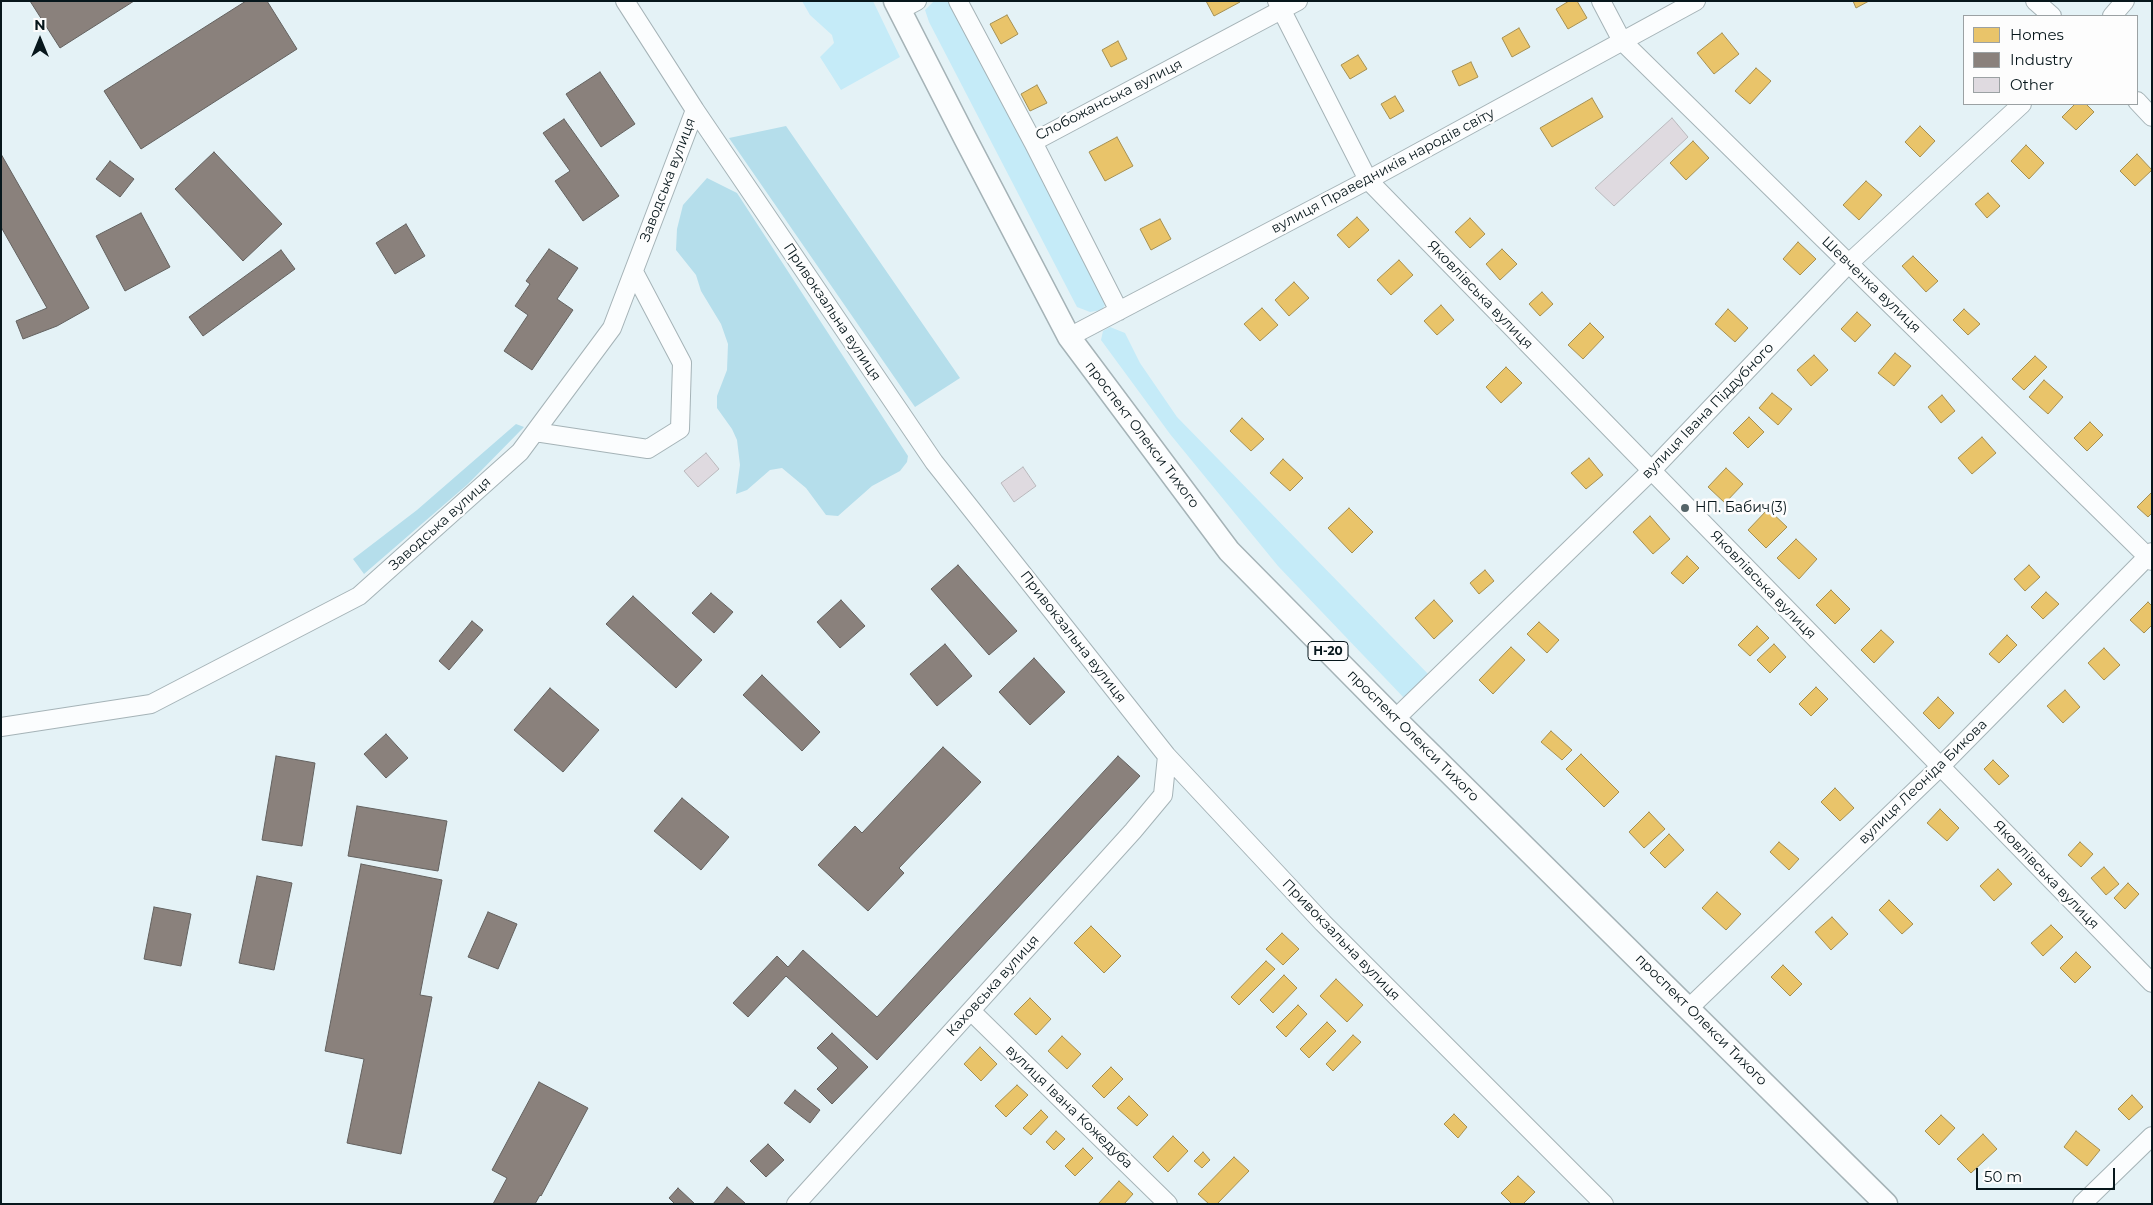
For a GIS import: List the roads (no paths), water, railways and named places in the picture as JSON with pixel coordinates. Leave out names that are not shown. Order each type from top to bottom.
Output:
[{"type":"main road","name":"проспект Олекси Тихого","points":[[904,4],[964,138],[1070,337],[1229,551],[1395,719],[1886,1204]]},
{"type":"street","name":"Привокзальна вулиця","points":[[625,1],[695,110],[934,462],[1167,756],[1322,923],[1604,1204]]},
{"type":"street","name":"Слобожанська вулиця","points":[[958,1],[1033,142],[1279,6],[1298,1]]},
{"type":"street","name":"Шевченка вулиця","points":[[1601,1],[1622,41],[2150,556]]},
{"type":"street","name":"вулиця Праведників народів світу","points":[[1070,337],[1368,180],[1696,1]]},
{"type":"street","points":[[2036,1],[2051,15]]},
{"type":"street","points":[[2113,15],[2125,1]]},
{"type":"street","name":"Яковлівська вулиця","points":[[1279,6],[1368,180],[2152,983]]},
{"type":"street","points":[[2138,102],[2152,117]]},
{"type":"street","name":"вулиця Івана Піддубного","points":[[1395,719],[1652,470],[1849,263],[2021,105]]},
{"type":"street","name":"Заводська вулиця","points":[[1,727],[151,704],[359,596],[520,452],[612,328],[695,110]]},
{"type":"street","points":[[1033,142],[1119,311]]},
{"type":"street","points":[[535,432],[648,449],[680,429],[682,363],[634,272]]},
{"type":"street","name":"вулиця Леоніда Бикова","points":[[1689,1008],[1940,767],[2150,556]]},
{"type":"street","name":"Каховська вулиця","points":[[796,1204],[1163,795],[1167,756]]},
{"type":"street","name":"вулиця Івана Кожедуба","points":[[971,1011],[1168,1204]]},
{"type":"street","points":[[2082,1204],[2152,1136]]},
{"type":"place","name":"НП. Бабич(3)","points":[[1685,508]]}]
